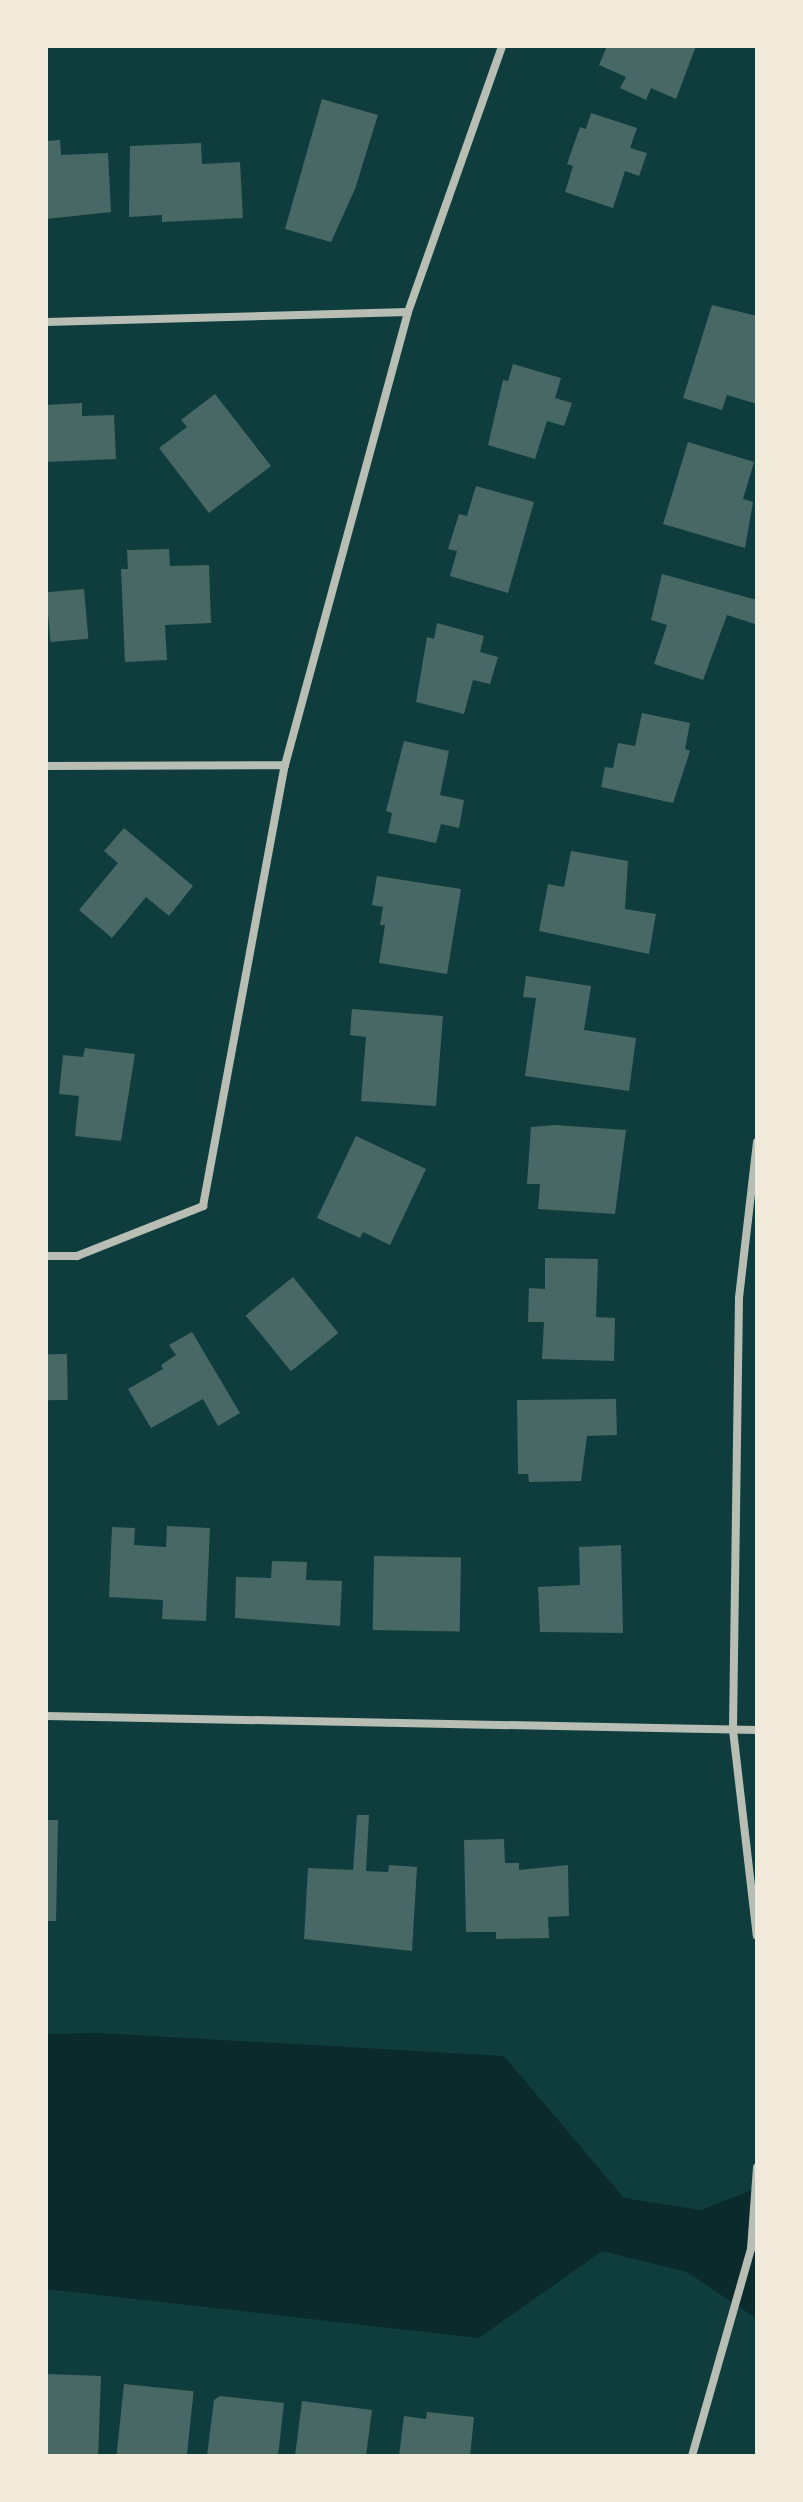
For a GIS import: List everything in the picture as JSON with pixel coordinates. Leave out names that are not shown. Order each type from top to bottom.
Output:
[{"type":"street","points":[[46,1256],[77,1256],[203,1206],[285,765],[408,312],[502,46]]},
{"type":"street","points":[[46,322],[408,312]]},
{"type":"street","points":[[46,766],[285,765]]},
{"type":"street","points":[[757,1142],[739,1298],[733,1730],[757,1936]]},
{"type":"street","points":[[46,1716],[757,1730]]},
{"type":"street","points":[[692,2456],[751,2249],[757,2167]]},
{"type":"water","points":[[99,2033],[504,2056],[624,2198],[701,2210],[757,2188],[757,2319],[687,2272],[602,2251],[479,2338],[46,2289],[46,2034]]},
{"type":"building","points":[[607,46],[696,46],[676,99],[651,88],[646,100],[620,88],[626,77],[599,65]]},
{"type":"building","points":[[322,99],[378,115],[355,189],[331,242],[285,229]]},
{"type":"building","points":[[591,113],[637,128],[630,148],[647,153],[639,176],[625,171],[613,208],[565,192],[573,166],[567,164],[580,127],[586,129]]},
{"type":"building","points":[[60,140],[61,155],[108,153],[111,212],[46,219],[46,141]]},
{"type":"building","points":[[201,143],[202,164],[240,162],[243,218],[162,222],[162,215],[129,217],[130,146]]},
{"type":"building","points":[[712,305],[757,316],[757,404],[727,395],[722,410],[683,398]]},
{"type":"building","points":[[513,364],[561,378],[555,398],[572,403],[564,426],[547,421],[535,459],[488,445],[503,380],[508,381]]},
{"type":"building","points":[[215,394],[271,466],[209,513],[159,448],[187,427],[181,420]]},
{"type":"building","points":[[82,403],[82,416],[114,415],[116,459],[46,462],[46,405]]},
{"type":"building","points":[[688,442],[754,462],[743,499],[753,502],[745,548],[663,524]]},
{"type":"building","points":[[476,486],[534,502],[508,593],[450,576],[457,551],[448,549],[459,514],[467,516]]},
{"type":"building","points":[[169,549],[170,566],[209,565],[211,623],[165,625],[167,660],[125,662],[121,569],[128,569],[127,550]]},
{"type":"building","points":[[662,574],[757,600],[755,624],[727,615],[703,680],[654,664],[667,625],[651,620]]},
{"type":"building","points":[[84,589],[88,639],[51,642],[46,592]]},
{"type":"building","points":[[437,623],[484,636],[480,652],[498,657],[490,684],[473,680],[464,714],[416,702],[427,637],[434,639]]},
{"type":"building","points":[[642,713],[690,723],[685,749],[690,751],[673,803],[601,787],[605,767],[613,768],[618,743],[635,746]]},
{"type":"building","points":[[404,741],[449,751],[440,795],[464,800],[459,828],[441,824],[436,843],[388,833],[392,813],[386,811]]},
{"type":"building","points":[[124,828],[193,886],[169,916],[146,897],[112,938],[79,910],[118,863],[104,851]]},
{"type":"building","points":[[571,851],[628,861],[625,909],[656,914],[649,954],[539,931],[548,884],[564,887]]},
{"type":"building","points":[[377,876],[461,889],[447,974],[379,963],[385,925],[380,925],[383,907],[372,905]]},
{"type":"building","points":[[526,976],[591,986],[584,1030],[636,1038],[629,1091],[525,1076],[536,998],[523,997]]},
{"type":"building","points":[[352,1009],[443,1016],[436,1106],[361,1101],[366,1037],[350,1035]]},
{"type":"building","points":[[85,1048],[135,1054],[121,1141],[75,1136],[79,1096],[59,1094],[63,1055],[83,1057]]},
{"type":"building","points":[[555,1125],[626,1130],[615,1214],[538,1209],[540,1184],[527,1184],[531,1127]]},
{"type":"building","points":[[356,1136],[426,1169],[390,1245],[363,1232],[360,1238],[317,1218]]},
{"type":"building","points":[[545,1258],[598,1259],[596,1317],[615,1318],[614,1361],[542,1359],[544,1322],[528,1322],[529,1288],[545,1289]]},
{"type":"building","points":[[293,1277],[338,1333],[291,1371],[246,1315]]},
{"type":"building","points":[[192,1332],[240,1413],[218,1426],[203,1399],[151,1428],[128,1389],[163,1369],[161,1365],[176,1355],[169,1345]]},
{"type":"building","points":[[46,1354],[67,1354],[68,1400],[47,1400]]},
{"type":"building","points":[[616,1399],[617,1435],[587,1436],[581,1481],[529,1482],[528,1474],[518,1474],[517,1400]]},
{"type":"building","points":[[167,1526],[210,1528],[206,1621],[162,1619],[163,1600],[109,1597],[112,1527],[135,1528],[134,1545],[166,1547]]},
{"type":"building","points":[[621,1545],[623,1633],[540,1632],[538,1587],[580,1585],[579,1547]]},
{"type":"building","points":[[374,1556],[461,1558],[460,1632],[373,1630]]},
{"type":"building","points":[[272,1561],[307,1562],[306,1580],[342,1581],[340,1626],[235,1618],[236,1577],[271,1578]]},
{"type":"building","points":[[357,1815],[369,1815],[366,1871],[388,1872],[389,1865],[417,1867],[412,1951],[304,1939],[308,1868],[353,1870]]},
{"type":"building","points":[[46,1820],[58,1820],[56,1921],[46,1921]]},
{"type":"building","points":[[504,1839],[505,1863],[519,1863],[519,1870],[568,1865],[569,1916],[548,1917],[549,1938],[496,1939],[496,1932],[466,1932],[464,1840]]},
{"type":"building","points":[[46,2374],[101,2376],[98,2456],[46,2456]]},
{"type":"building","points":[[124,2384],[194,2391],[187,2456],[116,2456]]},
{"type":"building","points":[[220,2396],[284,2403],[278,2456],[207,2456],[214,2400]]},
{"type":"building","points":[[302,2401],[372,2410],[366,2456],[295,2456]]},
{"type":"building","points":[[427,2412],[474,2417],[470,2456],[399,2456],[404,2416],[426,2419]]}]
